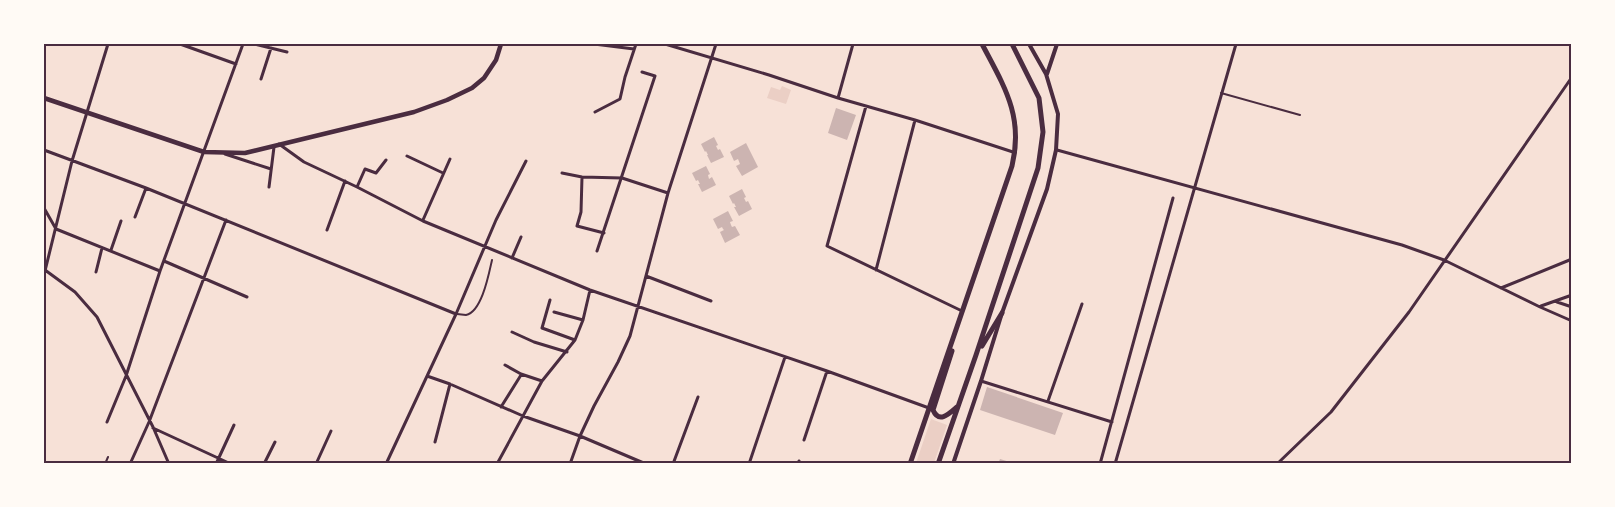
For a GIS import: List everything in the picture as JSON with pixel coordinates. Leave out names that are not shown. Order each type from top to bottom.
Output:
[{"type":"main road","points":[[44,98],[204,152],[245,153],[414,112],[472,88],[484,78],[496,60],[501,44]]},
{"type":"main road","points":[[910,464],[1015,152],[1017,137],[1013,110],[982,44]]},
{"type":"main road","points":[[938,464],[1038,168],[1043,132],[1039,98],[1012,44]]},
{"type":"main road","points":[[976,355],[1002,313]]},
{"type":"main road","points":[[951,344],[950,359],[933,410],[935,415],[942,417],[957,407]]},
{"type":"street","points":[[44,275],[72,161],[108,44]]},
{"type":"street","points":[[180,44],[236,64]]},
{"type":"street","points":[[107,422],[126,376],[160,271],[243,44]]},
{"type":"street","points":[[254,44],[287,52]]},
{"type":"street","points":[[594,44],[634,49]]},
{"type":"street","points":[[596,112],[620,99],[636,44]]},
{"type":"street","points":[[665,44],[1015,152]]},
{"type":"street","points":[[570,464],[580,436],[630,336],[668,193],[716,44]]},
{"type":"street","points":[[838,98],[853,44]]},
{"type":"street","points":[[953,464],[1002,313],[1047,189],[1056,150],[1058,114],[1046,74],[1029,44]]},
{"type":"street","points":[[1046,74],[1057,44]]},
{"type":"street","points":[[1115,464],[1236,44]]},
{"type":"street","points":[[261,79],[271,48]]},
{"type":"street","points":[[597,250],[655,76],[642,72]]},
{"type":"street","points":[[1277,464],[1331,412],[1409,312],[1572,77]]},
{"type":"street","points":[[1221,93],[1300,115]]},
{"type":"street","points":[[866,106],[827,246],[962,311]]},
{"type":"street","points":[[876,270],[915,120]]},
{"type":"street","points":[[269,187],[276,145],[304,162],[423,221],[590,290],[929,408]]},
{"type":"street","points":[[44,150],[184,203],[456,314],[466,315],[477,307],[492,260]]},
{"type":"street","points":[[1056,150],[1392,242],[1444,260],[1572,321]]},
{"type":"street","points":[[224,154],[271,169]]},
{"type":"street","points":[[407,156],[444,174]]},
{"type":"street","points":[[423,221],[450,159]]},
{"type":"street","points":[[357,187],[365,169],[376,173],[386,160]]},
{"type":"street","points":[[387,464],[456,314],[496,220],[526,161]]},
{"type":"street","points":[[562,173],[582,177],[622,178],[668,193]]},
{"type":"street","points":[[582,177],[581,212],[577,226],[604,233]]},
{"type":"street","points":[[327,230],[345,181]]},
{"type":"street","points":[[135,217],[146,188]]},
{"type":"street","points":[[1100,464],[1173,198]]},
{"type":"street","points":[[44,208],[56,229],[160,271]]},
{"type":"street","points":[[111,250],[121,220]]},
{"type":"street","points":[[130,464],[149,422],[226,220]]},
{"type":"street","points":[[512,258],[521,237]]},
{"type":"street","points":[[96,272],[102,247]]},
{"type":"street","points":[[1502,288],[1572,259]]},
{"type":"street","points":[[164,261],[247,297]]},
{"type":"street","points":[[44,270],[75,292],[97,317],[153,427],[169,464]]},
{"type":"street","points":[[646,276],[711,301]]},
{"type":"street","points":[[497,464],[542,381],[575,340],[583,320],[590,290]]},
{"type":"street","points":[[1540,307],[1572,295]]},
{"type":"street","points":[[550,300],[542,327],[575,340]]},
{"type":"street","points":[[1556,301],[1572,307]]},
{"type":"street","points":[[1047,401],[1082,304]]},
{"type":"street","points":[[554,312],[583,320]]},
{"type":"street","points":[[512,332],[534,342],[567,352]]},
{"type":"street","points":[[749,464],[785,357]]},
{"type":"street","points":[[505,365],[521,374],[542,381]]},
{"type":"street","points":[[804,440],[827,371]]},
{"type":"street","points":[[501,407],[521,374]]},
{"type":"street","points":[[427,376],[646,464]]},
{"type":"street","points":[[981,381],[1112,422]]},
{"type":"street","points":[[435,442],[450,384]]},
{"type":"street","points":[[673,464],[698,397]]},
{"type":"street","points":[[216,464],[234,425]]},
{"type":"street","points":[[153,427],[231,464]]},
{"type":"street","points":[[316,464],[331,431]]},
{"type":"street","points":[[264,464],[275,442]]},
{"type":"street","points":[[105,464],[108,457]]},
{"type":"shaded area","points":[[782,86],[791,90],[786,104],[767,98],[771,87],[780,90]]},
{"type":"shaded area","points":[[931,419],[947,425],[934,463],[916,463]]},
{"type":"building","points":[[836,108],[856,115],[847,140],[828,133]]},
{"type":"building","points":[[714,137],[718,150],[720,149],[724,157],[711,163],[701,144]]},
{"type":"building","points":[[746,143],[758,167],[742,176],[736,166],[740,164],[738,159],[734,161],[730,152]]},
{"type":"building","points":[[706,166],[710,174],[709,179],[712,177],[716,185],[702,192],[698,180],[696,181],[692,173]]},
{"type":"building","points":[[742,189],[746,202],[748,201],[752,209],[739,216],[729,196]]},
{"type":"building","points":[[728,211],[733,221],[730,222],[732,227],[735,226],[740,235],[725,243],[720,232],[724,230],[722,227],[718,229],[713,219]]},
{"type":"building","points":[[987,387],[1063,413],[1055,435],[980,410]]},
{"type":"building","points":[[1000,459],[1013,463],[1013,464],[998,464]]}]
